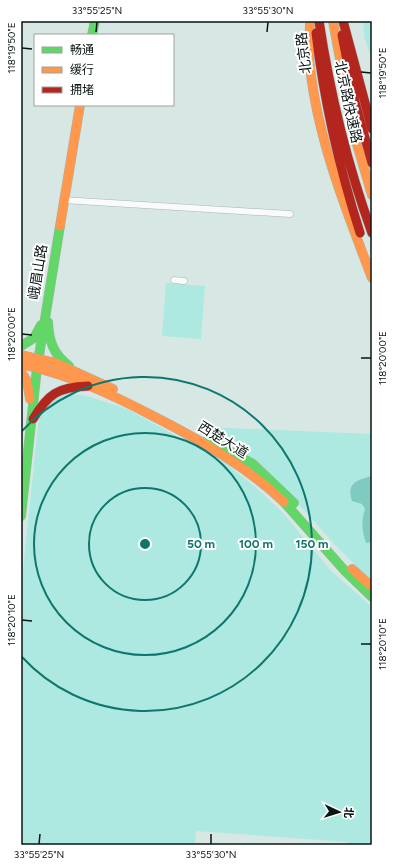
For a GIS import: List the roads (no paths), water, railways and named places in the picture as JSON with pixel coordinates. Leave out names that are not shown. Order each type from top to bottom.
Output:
[{"type":"main road","points":[[92,34],[95,21]]},
{"type":"main road","points":[[310,21],[309,54],[311,74],[322,127],[349,221],[372,278]]},
{"type":"main road","name":"北京路","points":[[315,21],[318,60],[327,114],[340,167],[372,266]]},
{"type":"main road","name":"北京路快速路","points":[[319,21],[327,81],[340,137],[355,189],[372,233]]},
{"type":"main road","name":"北京路快速路","points":[[333,21],[354,134],[372,195]]},
{"type":"main road","points":[[342,21],[372,129]]},
{"type":"main road","points":[[342,21],[355,102],[372,163]]},
{"type":"main road","name":"峨眉山路","points":[[21,516],[38,363],[63,200],[80,106]]},
{"type":"main road","points":[[21,346],[30,341],[38,333],[47,309]]},
{"type":"main road","points":[[47,309],[49,341],[55,354],[60,360],[82,374]]},
{"type":"main road","name":"西楚大道","points":[[21,355],[88,386],[115,396],[236,463],[271,490],[304,523],[339,566],[372,597]]},
{"type":"main road","name":"西楚大道","points":[[21,364],[38,363],[82,374],[253,464],[284,492],[337,554],[372,587]]},
{"type":"main road","points":[[21,372],[27,381],[29,390],[31,422]]},
{"type":"main road","points":[[31,422],[50,395],[64,388],[88,386]]},
{"type":"street","points":[[63,200],[290,214]]},
{"type":"street","points":[[174,280],[184,281]]}]
